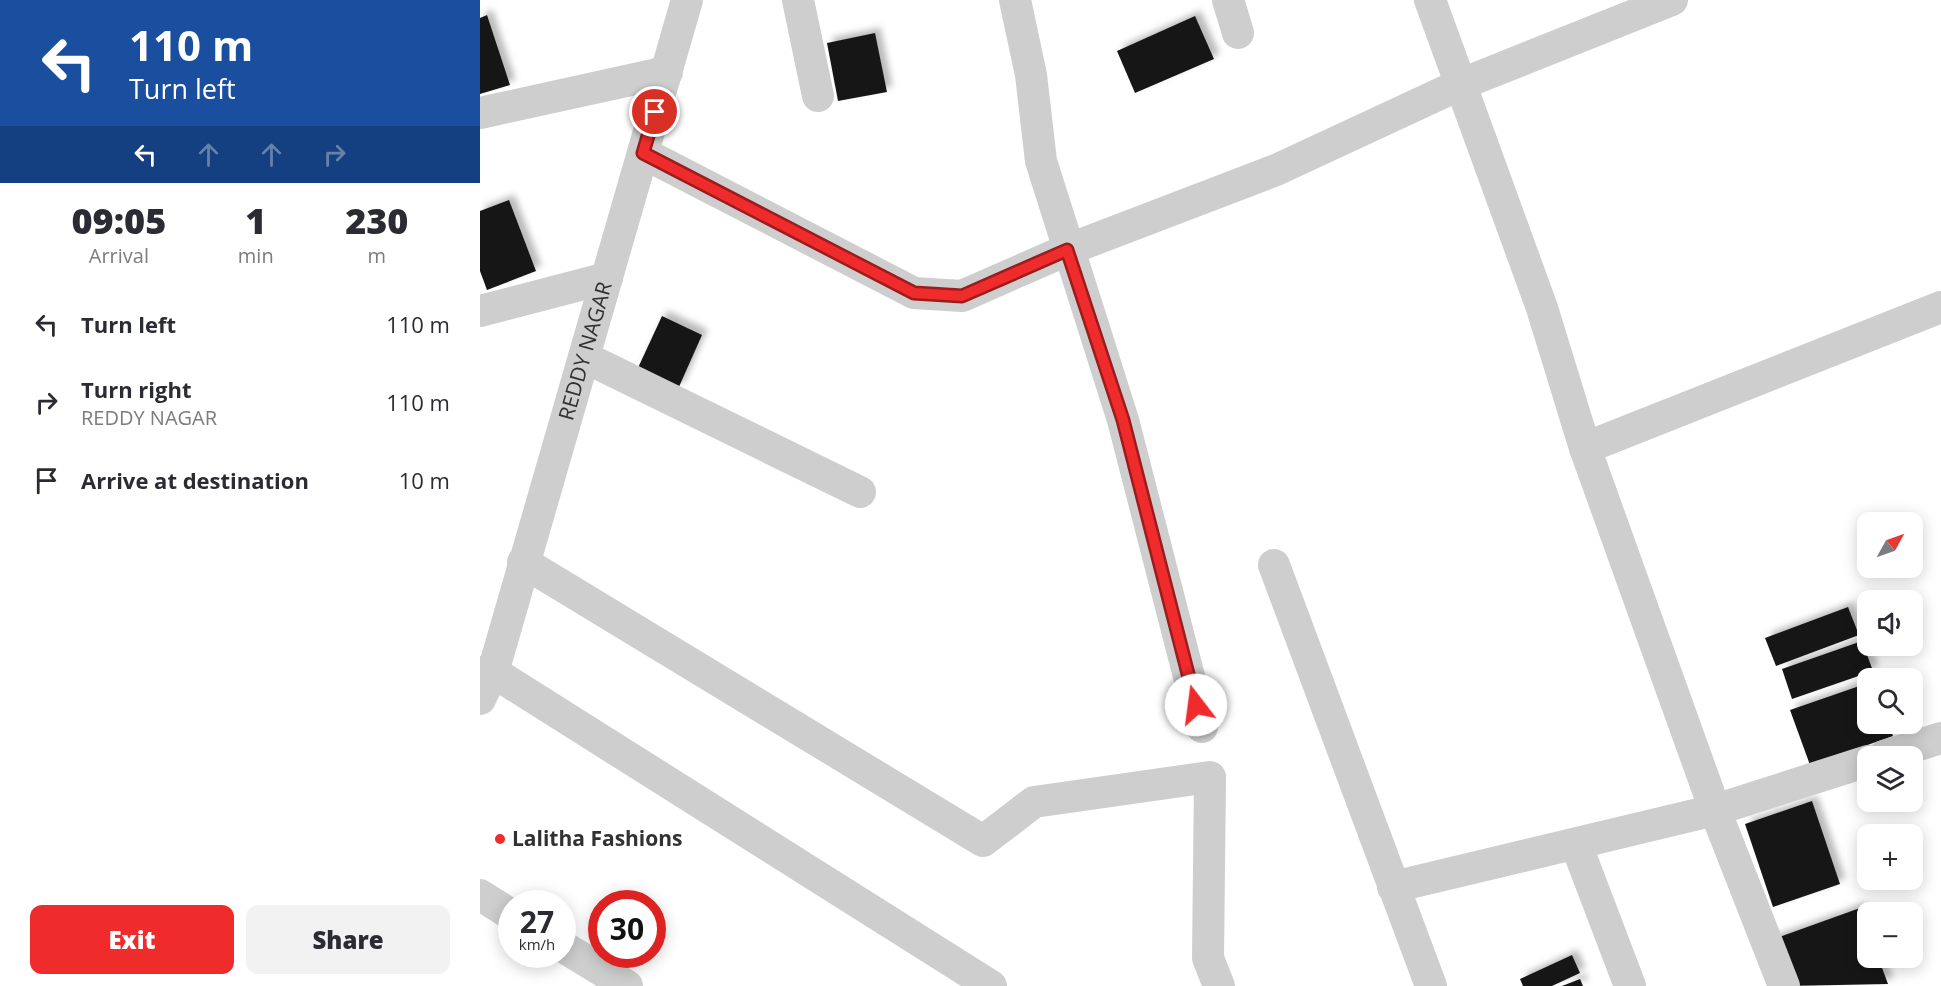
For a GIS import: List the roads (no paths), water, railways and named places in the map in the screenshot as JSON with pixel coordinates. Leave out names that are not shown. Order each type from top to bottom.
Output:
[{"type":"street","name":"REDDY NAGAR","points":[[484,681],[524,561],[687,0]]},
{"type":"street","points":[[798,0],[818,96]]},
{"type":"street","points":[[1015,0],[1031,75],[1041,161],[1067,250],[1123,420],[1202,727]]},
{"type":"street","points":[[1228,0],[1238,33]]},
{"type":"street","points":[[1430,0],[1542,308],[1585,448],[1715,810],[1784,986]]},
{"type":"street","points":[[643,153],[914,293],[962,296],[1067,250],[1276,170],[1459,85],[1672,0]]},
{"type":"street","points":[[480,113],[667,72]]},
{"type":"street","points":[[480,311],[607,278]]},
{"type":"street","points":[[1585,448],[1941,307]]},
{"type":"street","points":[[584,357],[860,492]]},
{"type":"street","points":[[524,561],[983,841],[1034,802],[1209,777],[1208,958],[1219,986]]},
{"type":"street","points":[[1274,565],[1431,986]]},
{"type":"street","points":[[484,681],[991,986]]},
{"type":"street","points":[[1916,746],[1941,738]]},
{"type":"street","points":[[1394,887],[1715,810],[1857,765]]},
{"type":"street","points":[[1576,844],[1630,986]]},
{"type":"street","points":[[480,895],[498,906]]},
{"type":"street","points":[[576,955],[627,986]]},
{"type":"place","name":"Lalitha Fashions","points":[[500,839]]}]
